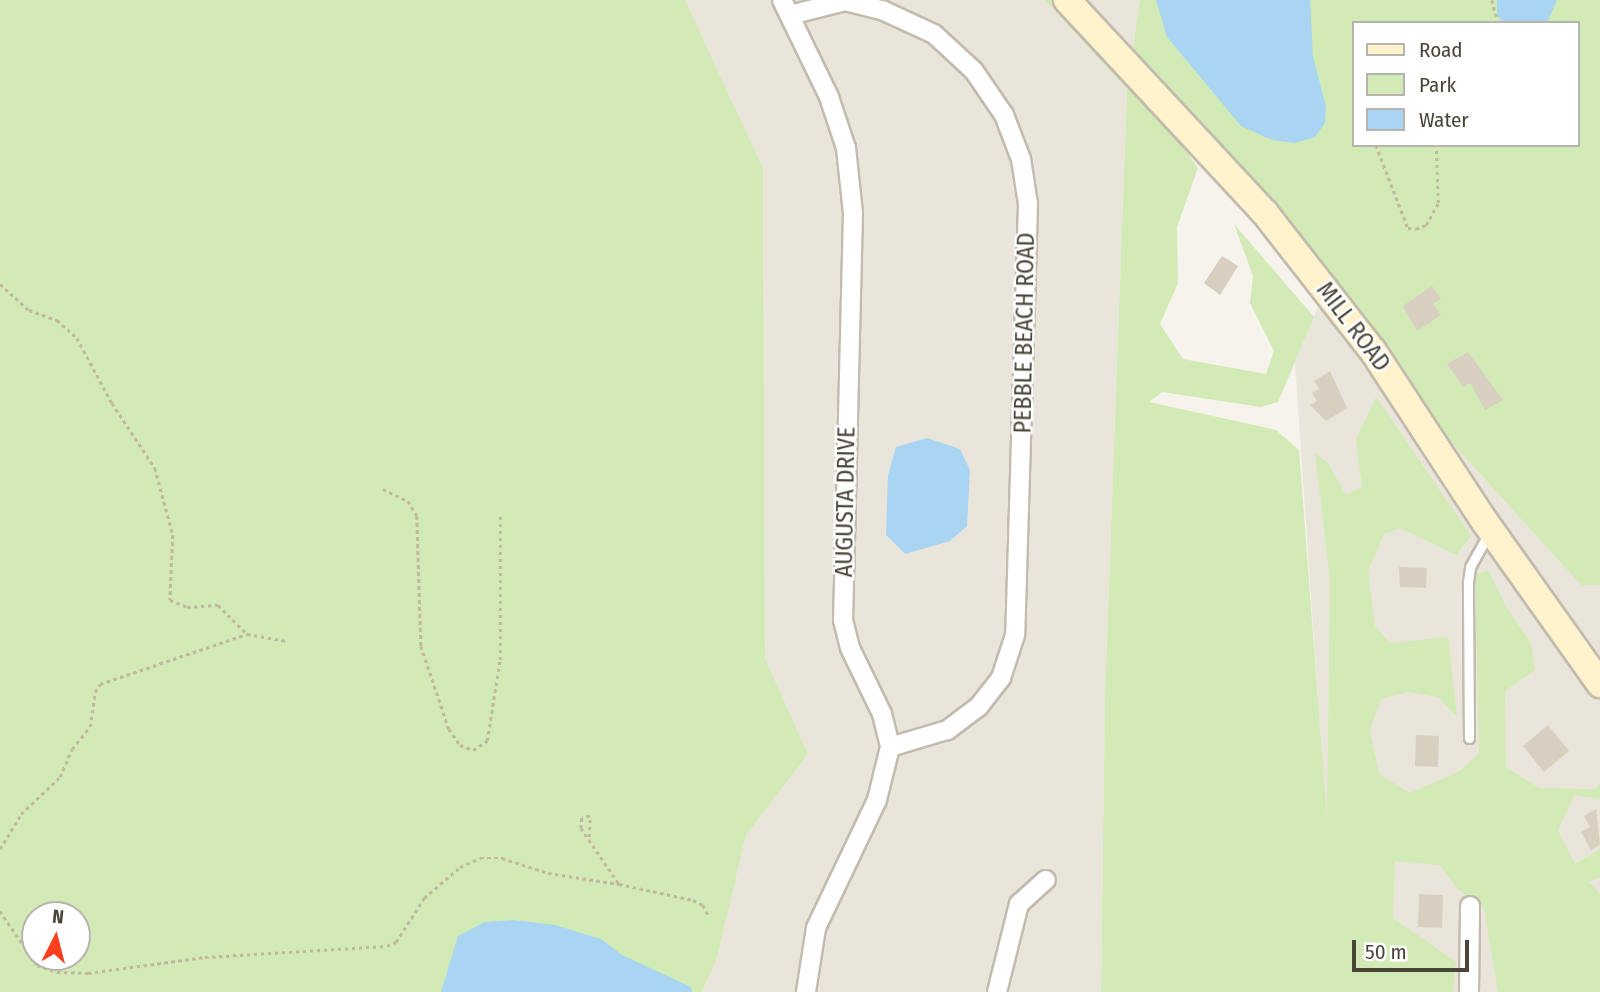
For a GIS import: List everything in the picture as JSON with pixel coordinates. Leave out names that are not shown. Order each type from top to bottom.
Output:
[{"type":"main road","name":"MILL ROAD","points":[[1067,0],[1156,107],[1265,213],[1373,351],[1491,530],[1600,684]]},
{"type":"street","name":"PEBBLE BEACH ROAD","points":[[786,8],[845,1],[882,10],[934,34],[974,71],[1004,115],[1021,159],[1028,204],[1015,635],[1001,678],[978,707],[947,730],[890,747]]},
{"type":"street","name":"AUGUSTA DRIVE","points":[[786,8],[830,97],[846,148],[853,213],[843,620],[850,648],[882,714],[890,747],[877,800],[816,928],[806,992]]},
{"type":"street","points":[[996,992],[1019,904],[1046,880]]},
{"type":"street","points":[[1469,992],[1470,906]]},
{"type":"lane","points":[[1469,738],[1468,582],[1474,556],[1491,530]]},
{"type":"path","points":[[1492,0],[1497,21]]},
{"type":"path","points":[[1377,147],[1408,228],[1416,229],[1426,225],[1438,203],[1436,147]]},
{"type":"path","points":[[0,284],[29,310],[57,320],[77,338],[112,403],[155,468],[173,535],[170,600],[187,607],[218,605],[247,634]]},
{"type":"path","points":[[383,489],[408,501],[417,516],[421,646],[449,729],[460,745],[473,750],[487,741],[500,660],[500,515]]},
{"type":"path","points":[[0,849],[21,814],[60,777],[72,749],[90,727],[95,692],[100,684],[247,634],[286,641]]},
{"type":"path","points":[[589,837],[590,816],[582,818],[581,828],[619,884]]},
{"type":"path","points":[[0,911],[37,965],[57,972],[88,973],[205,957],[387,946],[396,942],[424,898],[460,867],[480,858],[694,900],[704,905],[708,915]]},
{"type":"shaded area","points":[[685,0],[1045,0],[1127,89],[1105,695],[1101,992],[702,992],[717,958],[746,835],[808,754],[765,658],[763,168]]},
{"type":"shaded area","points":[[1070,0],[1140,0],[1132,56]]},
{"type":"shaded area","points":[[1322,297],[1581,585],[1600,585],[1600,992],[1338,992],[1295,362]]},
{"type":"green space","points":[[0,0],[685,0],[763,168],[765,658],[808,754],[746,835],[717,958],[702,992],[0,992]]},
{"type":"green space","points":[[1045,0],[1070,0],[1132,55],[1140,0],[1600,0],[1600,585],[1581,585],[1179,141],[1198,168],[1177,227],[1178,283],[1160,324],[1183,359],[1266,374],[1274,351],[1250,303],[1253,276],[1234,224],[1314,317],[1278,402],[1261,407],[1162,392],[1149,402],[1276,430],[1299,450],[1327,818],[1330,580],[1315,453],[1328,463],[1346,495],[1362,487],[1356,440],[1376,397],[1471,536],[1456,555],[1400,528],[1384,534],[1368,571],[1375,626],[1390,643],[1448,637],[1457,717],[1438,697],[1408,692],[1381,699],[1370,730],[1379,774],[1410,793],[1460,771],[1479,753],[1475,574],[1489,571],[1505,605],[1531,643],[1535,670],[1505,691],[1506,767],[1539,788],[1595,789],[1600,784],[1600,799],[1574,795],[1558,831],[1575,864],[1600,849],[1600,877],[1589,882],[1600,894],[1600,992],[1498,992],[1484,908],[1458,889],[1440,865],[1395,861],[1393,918],[1456,962],[1453,992],[1101,992],[1105,695],[1127,89]]},
{"type":"water","points":[[1156,0],[1310,0],[1313,57],[1326,106],[1325,123],[1315,137],[1295,143],[1272,140],[1241,126],[1167,37]]},
{"type":"water","points":[[1497,0],[1557,0],[1548,21],[1502,21],[1497,15]]},
{"type":"water","points":[[927,438],[960,449],[970,470],[967,526],[950,541],[905,554],[886,535],[888,475],[896,447]]},
{"type":"water","points":[[513,920],[555,925],[601,939],[622,955],[691,987],[692,992],[441,992],[458,936],[485,922]]},
{"type":"building","points":[[1222,256],[1238,266],[1220,295],[1204,283]]},
{"type":"building","points":[[1432,286],[1441,299],[1433,304],[1441,315],[1417,331],[1403,306]]},
{"type":"building","points":[[1468,352],[1503,400],[1485,410],[1470,383],[1463,387],[1447,364]]},
{"type":"building","points":[[1330,371],[1347,408],[1326,421],[1310,405],[1317,401],[1312,393],[1319,389],[1314,381]]},
{"type":"building","points":[[1399,567],[1427,568],[1426,588],[1400,587]]},
{"type":"building","points":[[1548,725],[1569,751],[1544,772],[1523,746]]},
{"type":"building","points":[[1416,735],[1439,736],[1438,767],[1415,766]]},
{"type":"building","points":[[1596,809],[1600,845],[1591,850],[1581,832],[1590,827],[1584,816]]},
{"type":"building","points":[[1419,894],[1443,895],[1442,928],[1418,927]]}]
